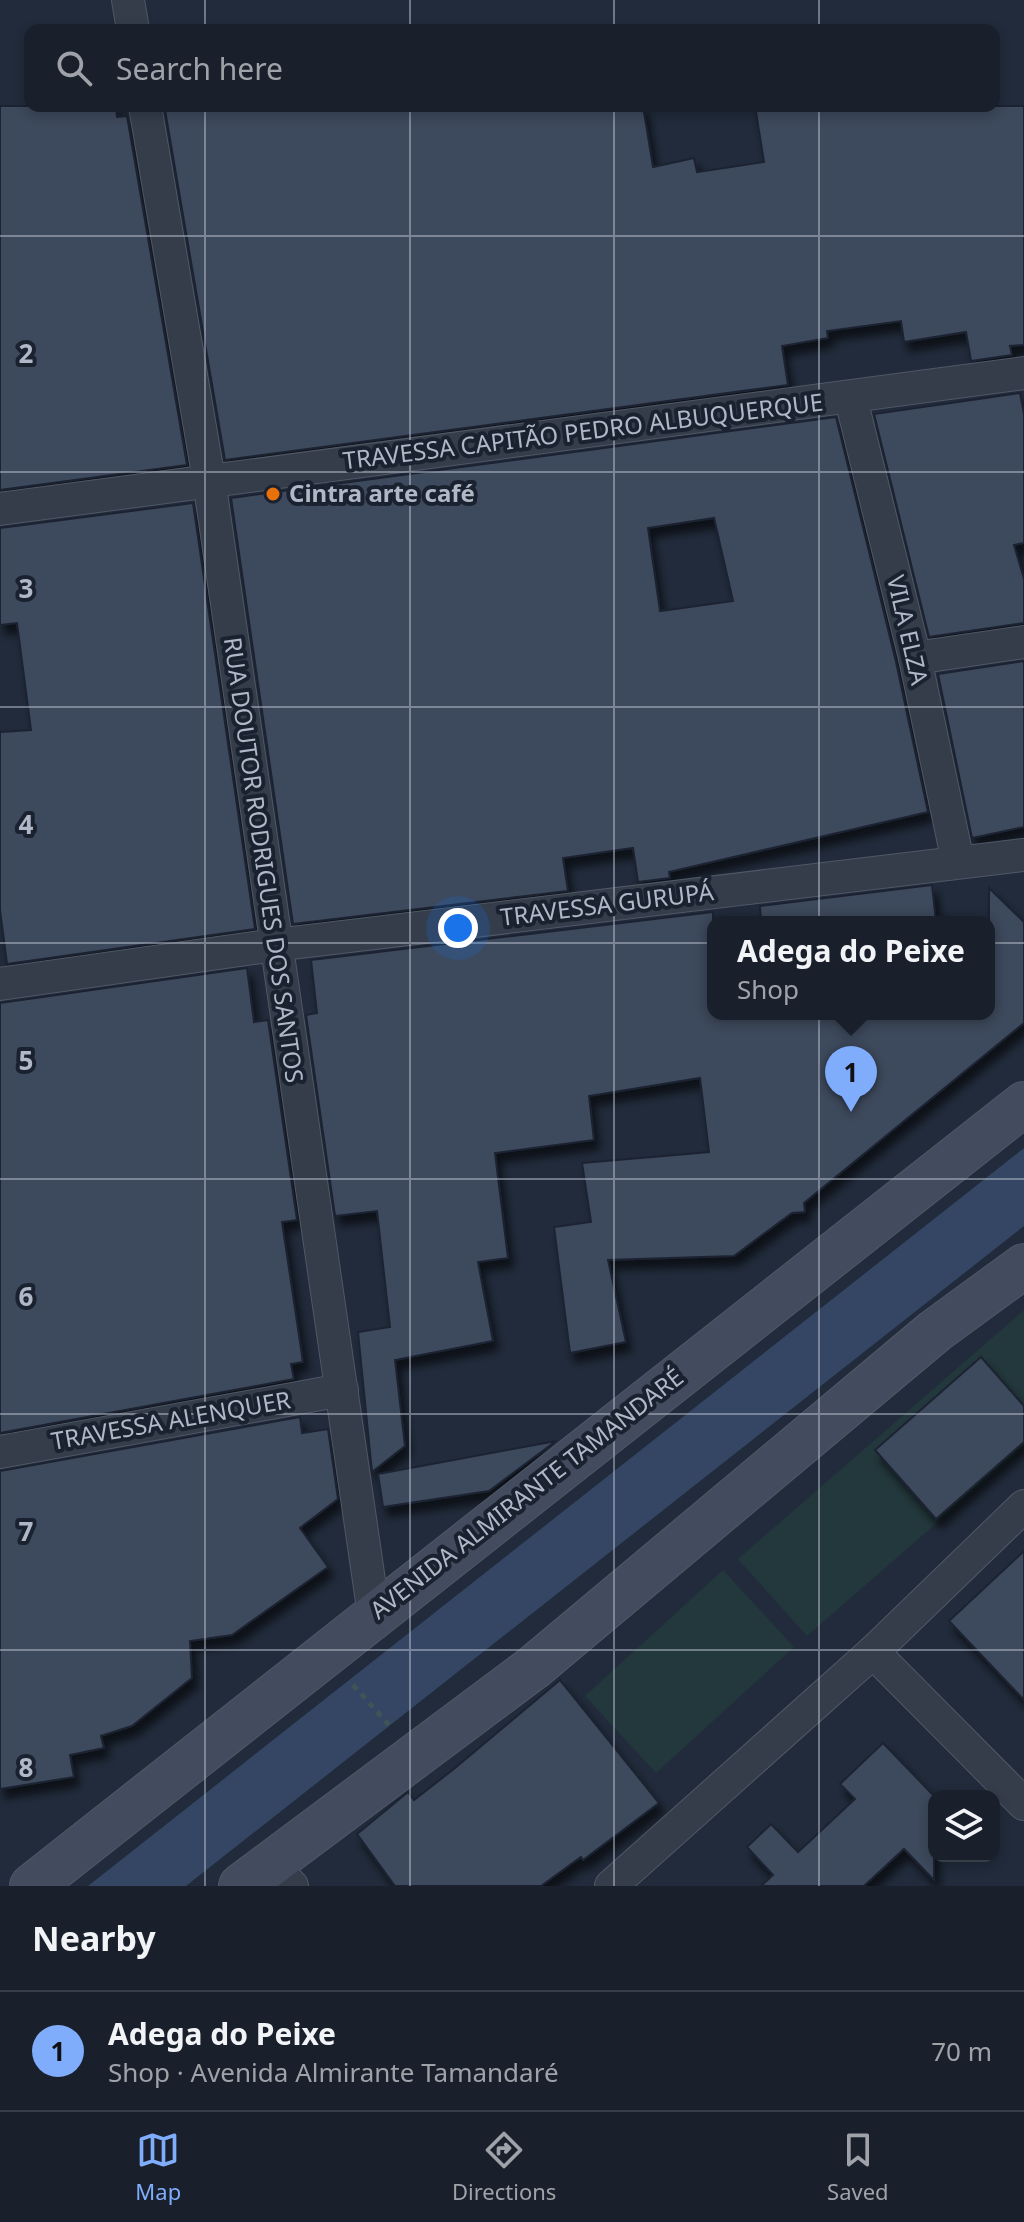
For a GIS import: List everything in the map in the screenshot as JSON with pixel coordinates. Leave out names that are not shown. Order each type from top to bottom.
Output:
[{"type":"main road","name":"AVENIDA ALMIRANTE TAMANDARÉ","points":[[32,1886],[1024,1104]]},
{"type":"main road","points":[[268,1878],[534,1667],[935,1331],[1024,1266]]},
{"type":"street","points":[[128,0],[132,24]]},
{"type":"street","name":"RUA DOUTOR RODRIGUES DOS SANTOS","points":[[146,112],[209,480],[374,1615]]},
{"type":"street","name":"TRAVESSA CAPITÃO PEDRO ALBUQUERQUE","points":[[0,509],[851,399],[1024,373]]},
{"type":"street","name":"VILA ELZA","points":[[851,399],[915,658],[958,862]]},
{"type":"street","points":[[915,658],[1024,642]]},
{"type":"street","name":"TRAVESSA GURUPÁ","points":[[0,984],[275,945],[1024,855]]},
{"type":"street","name":"TRAVESSA ALENQUER","points":[[0,1452],[342,1390]]},
{"type":"street","points":[[611,1886],[873,1652],[1024,1506]]},
{"type":"street","points":[[873,1652],[1024,1804]]},
{"type":"path","points":[[350,1682],[395,1732]]},
{"type":"green space","points":[[1024,1310],[1024,1447],[807,1636],[738,1559]]},
{"type":"green space","points":[[723,1570],[794,1647],[656,1773],[585,1696]]},
{"type":"water","points":[[1024,1148],[1024,1226],[186,1886],[88,1886]]},
{"type":"building","points":[[0,106],[24,106],[24,112],[117,112],[117,117],[127,116],[187,465],[0,490]]},
{"type":"building","points":[[1000,106],[1024,106],[1024,345],[1010,346],[1012,355],[971,361],[966,332],[904,342],[901,321],[827,331],[828,338],[782,346],[788,385],[225,460],[165,112],[644,112],[653,167],[694,158],[697,172],[764,162],[756,112],[1000,112]]},
{"type":"building","points":[[1020,393],[1024,414],[1024,543],[1014,545],[1024,579],[1024,623],[929,637],[874,414]]},
{"type":"building","points":[[836,417],[896,662],[928,812],[669,872],[670,878],[638,882],[633,848],[563,858],[568,891],[293,924],[231,498]],"holes":[[[714,518],[733,601],[660,611],[648,528]]]},
{"type":"building","points":[[193,503],[255,929],[7,964],[0,910],[0,732],[31,730],[17,623],[0,625],[0,528]]},
{"type":"building","points":[[1024,661],[1024,827],[972,838],[938,674]]},
{"type":"building","points":[[932,885],[935,916],[761,916],[760,906]]},
{"type":"building","points":[[989,888],[1024,922],[1024,1023],[804,1203],[805,1212],[792,1213],[734,1256],[608,1260],[626,1342],[570,1353],[554,1227],[591,1222],[582,1163],[709,1152],[700,1078],[589,1096],[594,1140],[495,1153],[508,1258],[478,1262],[493,1341],[395,1360],[405,1446],[372,1472],[358,1332],[390,1327],[377,1211],[335,1216],[306,1015],[317,1013],[311,960],[713,912],[713,916],[707,916],[707,1020],[995,1020],[995,916],[989,916]]},
{"type":"building","points":[[247,968],[254,1022],[268,1020],[297,1220],[282,1222],[303,1362],[291,1364],[294,1379],[0,1433],[0,1003]]},
{"type":"building","points":[[981,1357],[1024,1406],[1024,1442],[936,1519],[875,1450]]},
{"type":"building","points":[[300,1417],[302,1433],[328,1429],[338,1499],[300,1528],[328,1567],[232,1635],[190,1641],[192,1678],[132,1726],[101,1736],[104,1748],[70,1755],[74,1777],[0,1789],[0,1471]]},
{"type":"building","points":[[556,1441],[489,1491],[383,1507],[378,1474]]},
{"type":"building","points":[[1024,1551],[1024,1700],[949,1621]]},
{"type":"building","points":[[560,1680],[659,1803],[583,1860],[581,1857],[541,1886],[395,1886],[357,1834],[408,1792],[414,1800]]},
{"type":"building","points":[[883,1743],[928,1790],[928,1862],[934,1862],[934,1880],[904,1849],[864,1886],[761,1886],[773,1875],[747,1847],[771,1824],[798,1852],[855,1799],[840,1784]]},
{"type":"place","name":"Cintra arte café","points":[[273,494]]},
{"type":"place","name":"Adega do Peixe","points":[[851,1112]]}]
